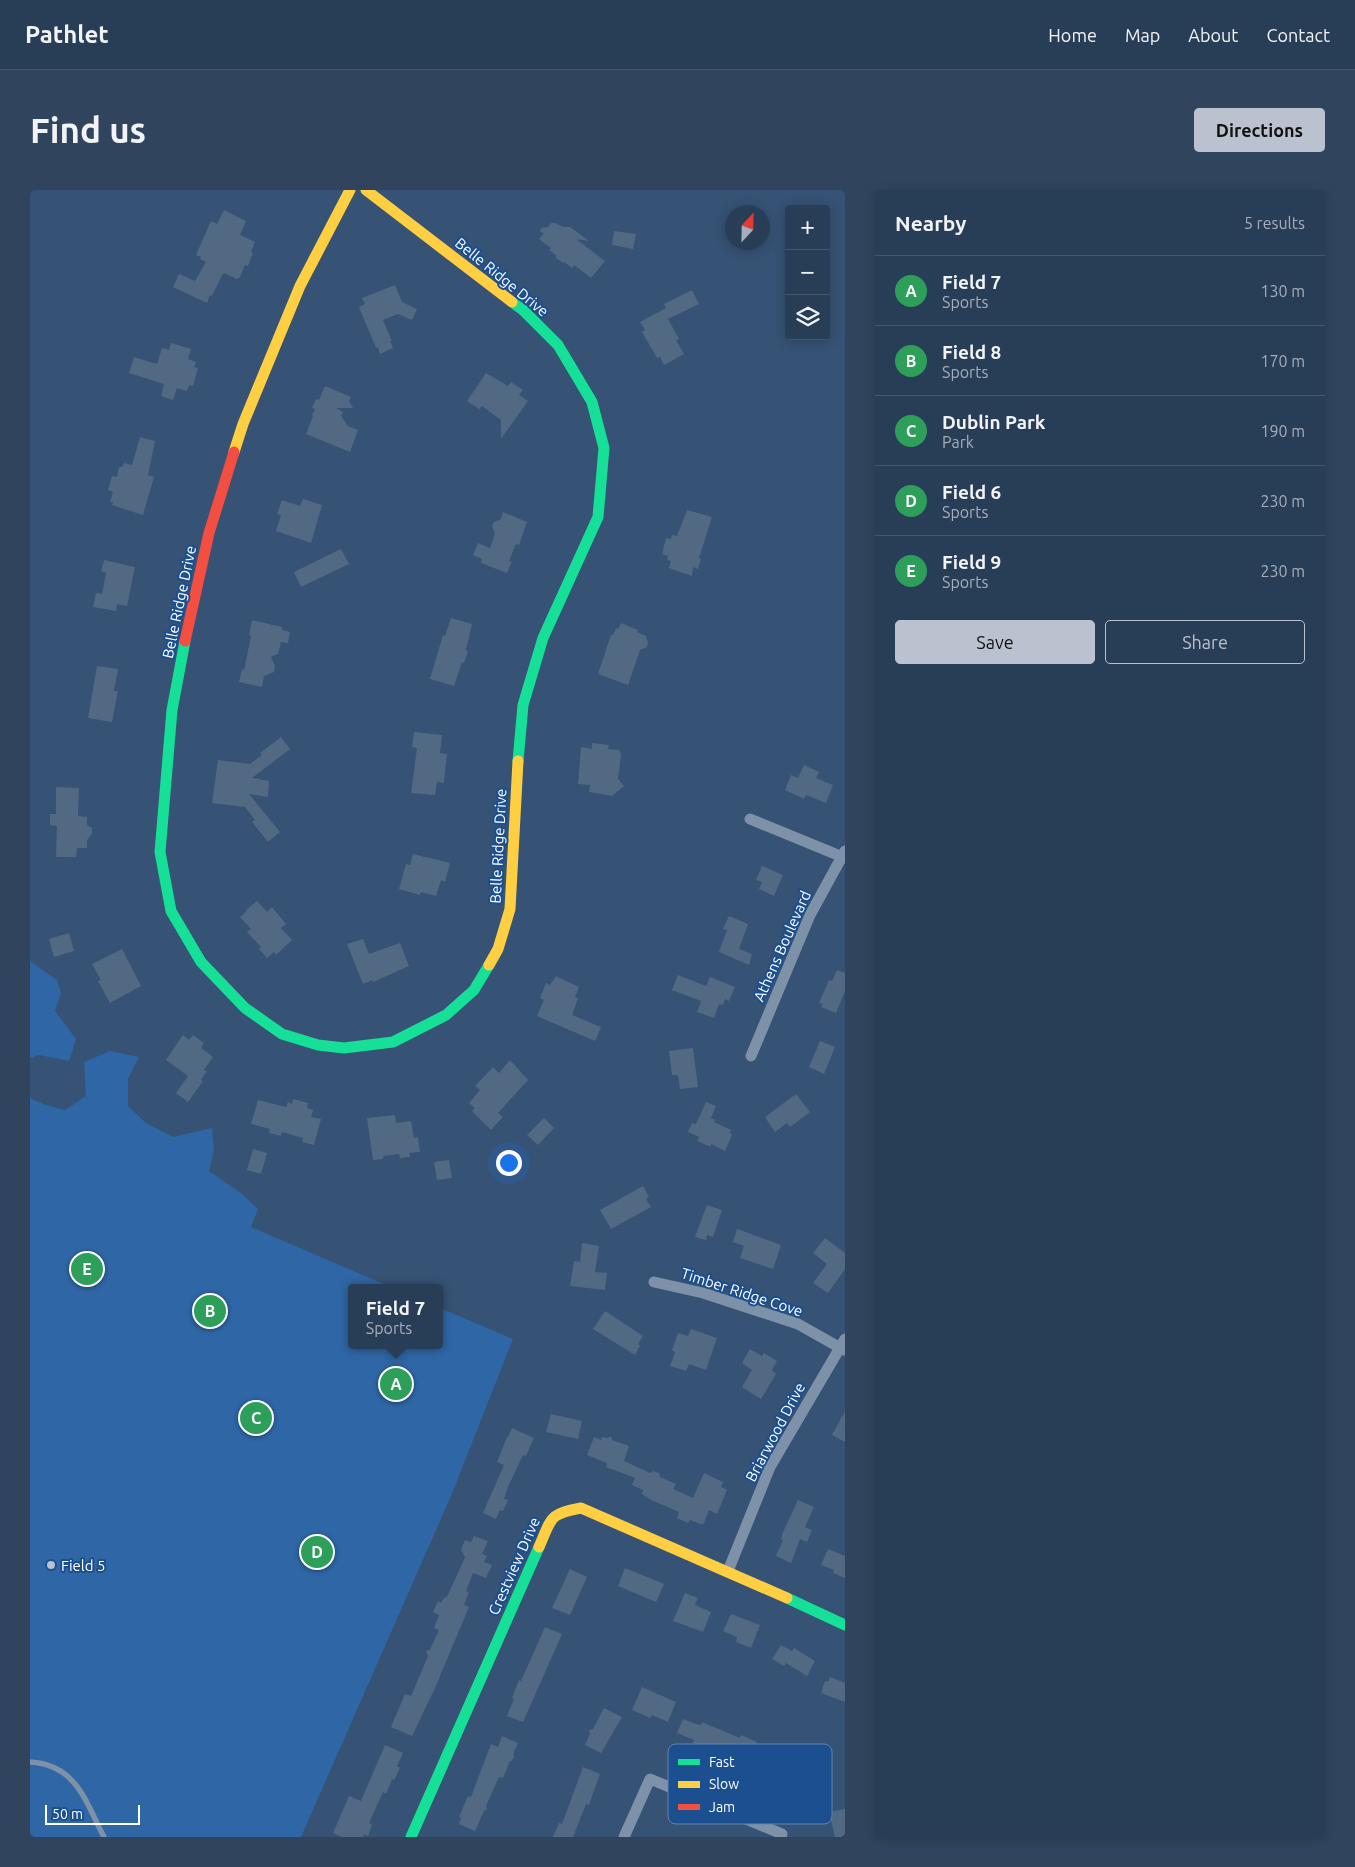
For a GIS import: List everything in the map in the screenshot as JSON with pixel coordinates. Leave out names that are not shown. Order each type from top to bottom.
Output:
[{"type":"street","name":"Belle Ridge Drive","points":[[350,190],[300,286],[243,424],[209,533],[192,604],[172,710],[160,852],[171,911],[201,962],[245,1008],[282,1034],[318,1045],[344,1048],[394,1042],[446,1015],[474,990],[498,949],[510,909],[516,780],[523,705],[543,638],[598,517],[604,448],[592,402],[558,345],[523,310],[366,190]]},
{"type":"street","points":[[750,819],[844,855]]},
{"type":"street","name":"Athens Boulevard","points":[[751,1056],[810,915],[844,855]]},
{"type":"street","name":"Timber Ridge Cove","points":[[654,1282],[703,1293],[798,1324],[843,1345]]},
{"type":"street","name":"Briarwood Drive","points":[[728,1571],[770,1467],[843,1345]]},
{"type":"street","name":"Crestview Drive","points":[[411,1837],[552,1518],[563,1511],[580,1508],[728,1571],[845,1625]]},
{"type":"street","points":[[624,1837],[650,1779],[668,1786]]},
{"type":"street","points":[[758,1824],[782,1834]]},
{"type":"lane","points":[[30,1762],[52,1766],[69,1776],[76,1785],[104,1837]]},
{"type":"shaded area","points":[[30,961],[57,980],[61,993],[55,1011],[76,1039],[69,1061],[39,1055],[30,1058]]},
{"type":"shaded area","points":[[110,1051],[139,1057],[128,1079],[128,1106],[146,1123],[173,1137],[212,1128],[214,1150],[209,1171],[241,1193],[258,1209],[251,1227],[384,1284],[348,1284],[348,1349],[443,1349],[443,1309],[513,1339],[451,1496],[301,1837],[30,1837],[30,1098],[65,1110],[86,1096],[84,1062]]},
{"type":"building","points":[[224,210],[246,221],[240,235],[255,242],[251,252],[253,253],[248,266],[245,265],[240,277],[237,279],[224,273],[222,275],[207,303],[173,287],[179,274],[195,281],[206,262],[196,255],[211,221],[217,224]]},
{"type":"building","points":[[551,223],[570,227],[589,241],[576,239],[605,261],[591,278],[574,265],[572,268],[555,257],[557,256],[549,250],[551,248],[539,239],[544,233],[540,232],[541,228],[548,227]]},
{"type":"building","points":[[614,231],[636,234],[633,249],[612,245]]},
{"type":"building","points":[[395,285],[402,302],[417,309],[412,320],[398,314],[383,320],[393,348],[380,354],[359,307],[365,304],[362,298]]},
{"type":"building","points":[[692,290],[699,304],[668,319],[679,339],[676,340],[684,354],[664,365],[660,357],[657,358],[642,332],[645,330],[640,322],[666,308],[664,304]]},
{"type":"building","points":[[171,343],[191,349],[188,359],[196,362],[194,367],[198,368],[193,386],[189,385],[187,391],[177,388],[173,400],[161,396],[164,384],[129,373],[134,357],[157,364],[162,348],[169,350]]},
{"type":"building","points":[[486,373],[508,386],[511,382],[523,390],[519,395],[528,401],[501,439],[501,420],[482,406],[479,409],[467,401]]},
{"type":"building","points":[[325,386],[351,397],[349,401],[353,408],[336,408],[343,412],[341,416],[348,426],[358,430],[350,452],[306,434],[315,409],[312,408],[316,399],[319,400]]},
{"type":"building","points":[[140,437],[155,441],[148,475],[154,477],[143,515],[112,505],[113,502],[110,502],[113,492],[108,490],[112,476],[117,477],[119,467],[122,467],[124,463],[132,465]]},
{"type":"building","points":[[303,499],[322,505],[311,543],[276,531],[281,515],[277,514],[282,500],[300,506]]},
{"type":"building","points":[[687,510],[712,517],[699,558],[701,559],[698,569],[693,567],[692,576],[669,568],[671,561],[667,560],[668,556],[662,554],[666,538],[671,539],[672,535],[677,536]]},
{"type":"building","points":[[503,512],[527,522],[519,545],[516,544],[509,561],[512,562],[507,573],[481,563],[482,559],[473,555],[478,543],[490,548],[495,534],[492,526],[494,522],[501,519]]},
{"type":"building","points":[[341,549],[349,564],[301,587],[294,572]]},
{"type":"building","points":[[104,560],[135,567],[127,606],[117,604],[116,611],[93,607],[96,593],[102,594],[106,573],[101,571]]},
{"type":"building","points":[[451,618],[472,624],[466,650],[468,651],[454,686],[430,679],[443,635],[445,636]]},
{"type":"building","points":[[252,620],[282,627],[282,630],[290,632],[288,643],[281,642],[278,654],[271,657],[275,666],[274,672],[264,676],[262,687],[239,682],[242,669],[244,670],[251,636],[249,635]]},
{"type":"building","points":[[621,623],[638,630],[637,632],[646,636],[648,643],[647,647],[640,650],[628,685],[598,674],[611,635],[613,635],[616,628],[618,629]]},
{"type":"building","points":[[97,666],[118,669],[114,691],[118,691],[112,722],[88,718]]},
{"type":"building","points":[[414,732],[442,735],[440,753],[447,754],[444,783],[437,782],[435,795],[411,793],[417,748],[412,747]]},
{"type":"building","points":[[281,737],[290,749],[252,778],[269,781],[268,797],[249,794],[280,832],[268,842],[252,822],[255,820],[245,807],[212,803],[218,760],[250,764],[262,755],[260,753]]},
{"type":"building","points":[[592,743],[609,745],[608,749],[619,750],[621,754],[618,779],[624,786],[612,796],[589,792],[590,785],[578,784],[581,747],[592,749]]},
{"type":"building","points":[[804,765],[819,772],[816,778],[833,785],[826,803],[806,795],[804,799],[785,790],[791,775],[798,778]]},
{"type":"building","points":[[56,787],[79,788],[78,816],[87,817],[87,825],[92,828],[92,834],[87,840],[87,848],[77,848],[76,857],[56,857],[57,826],[50,825],[50,814],[56,814]]},
{"type":"building","points":[[413,854],[450,863],[445,882],[441,880],[436,896],[421,892],[420,895],[399,889],[406,864],[410,865]]},
{"type":"building","points":[[762,866],[783,875],[774,896],[759,889],[762,882],[756,880]]},
{"type":"building","points":[[257,901],[267,912],[272,907],[286,924],[281,928],[292,940],[276,955],[274,952],[267,958],[259,949],[261,947],[247,932],[251,929],[240,917]]},
{"type":"building","points":[[729,916],[748,924],[739,949],[752,954],[749,965],[719,952],[727,930],[723,929]]},
{"type":"building","points":[[69,933],[74,951],[54,957],[49,939]]},
{"type":"building","points":[[363,939],[369,954],[400,943],[409,966],[373,982],[373,980],[363,984],[347,944]]},
{"type":"building","points":[[122,949],[141,986],[110,1003],[98,981],[101,980],[92,964]]},
{"type":"building","points":[[837,970],[845,973],[845,991],[836,1013],[821,1007],[823,1004],[819,1003],[829,980],[832,981]]},
{"type":"building","points":[[678,975],[706,986],[710,977],[735,987],[729,1001],[725,999],[723,1005],[719,1004],[714,1018],[697,1012],[701,1001],[672,990]]},
{"type":"building","points":[[556,976],[579,987],[575,997],[578,998],[572,1015],[601,1027],[595,1041],[537,1016],[544,1000],[540,998],[546,983],[550,985]]},
{"type":"building","points":[[183,1035],[189,1040],[193,1035],[204,1043],[201,1048],[213,1057],[204,1070],[207,1071],[201,1080],[203,1081],[188,1102],[176,1093],[188,1076],[166,1060]]},
{"type":"building","points":[[820,1041],[835,1047],[824,1074],[809,1067]]},
{"type":"building","points":[[693,1048],[698,1087],[680,1089],[678,1075],[672,1075],[669,1051]]},
{"type":"building","points":[[510,1060],[528,1080],[498,1113],[503,1117],[491,1130],[472,1111],[475,1108],[469,1103],[480,1090],[475,1086],[493,1067],[499,1073]]},
{"type":"building","points":[[796,1094],[810,1112],[790,1127],[787,1123],[775,1132],[765,1117]]},
{"type":"building","points":[[293,1099],[308,1103],[307,1108],[313,1110],[311,1117],[321,1119],[314,1145],[302,1142],[303,1138],[282,1132],[281,1136],[269,1133],[270,1129],[251,1124],[258,1100],[286,1107],[288,1102],[292,1104]]},
{"type":"building","points":[[706,1102],[716,1106],[711,1118],[715,1120],[714,1122],[731,1130],[730,1133],[732,1135],[725,1151],[711,1144],[711,1147],[697,1141],[699,1137],[688,1132],[692,1123],[696,1124]]},
{"type":"building","points":[[395,1115],[396,1123],[411,1121],[414,1138],[418,1137],[420,1152],[409,1153],[410,1157],[400,1158],[399,1154],[373,1160],[367,1118]]},
{"type":"building","points":[[544,1118],[554,1128],[538,1145],[527,1135]]},
{"type":"building","points":[[253,1149],[267,1153],[261,1174],[247,1170]]},
{"type":"building","points":[[449,1160],[452,1178],[437,1180],[434,1162]]},
{"type":"building","points":[[643,1186],[649,1197],[646,1199],[651,1207],[611,1229],[600,1210]]},
{"type":"building","points":[[707,1205],[722,1210],[713,1237],[707,1235],[706,1240],[695,1237]]},
{"type":"building","points":[[737,1229],[781,1245],[773,1269],[740,1258],[744,1246],[733,1242]]},
{"type":"building","points":[[825,1238],[845,1253],[845,1269],[828,1293],[813,1283],[827,1264],[813,1253]]},
{"type":"building","points":[[582,1243],[599,1246],[595,1272],[607,1273],[605,1290],[570,1286],[574,1261],[580,1262]]},
{"type":"building","points":[[605,1311],[643,1336],[638,1344],[640,1346],[635,1355],[593,1329]]},
{"type":"building","points":[[691,1329],[717,1338],[706,1370],[689,1364],[686,1371],[670,1366],[675,1352],[672,1350],[678,1333],[688,1336]]},
{"type":"building","points":[[750,1349],[762,1356],[764,1353],[777,1361],[772,1370],[776,1374],[761,1399],[742,1387],[752,1370],[742,1363]]},
{"type":"building","points":[[845,1411],[845,1442],[832,1435]]},
{"type":"building","points":[[551,1414],[582,1421],[578,1439],[546,1432]]},
{"type":"building","points":[[512,1428],[534,1438],[526,1456],[523,1455],[508,1487],[504,1499],[508,1500],[503,1511],[500,1510],[496,1519],[483,1513],[504,1465],[497,1462]]},
{"type":"building","points":[[611,1436],[612,1440],[629,1446],[624,1461],[650,1473],[653,1471],[659,1473],[660,1477],[676,1484],[673,1489],[693,1498],[704,1473],[723,1482],[721,1487],[727,1490],[717,1514],[709,1510],[703,1525],[690,1520],[688,1523],[677,1518],[679,1512],[642,1494],[643,1490],[632,1485],[635,1478],[606,1467],[607,1463],[587,1455],[594,1437],[601,1440],[602,1437],[607,1438]]},
{"type":"building","points":[[798,1500],[814,1507],[805,1527],[812,1530],[807,1542],[800,1539],[791,1563],[776,1556],[783,1540],[781,1539],[783,1532]]},
{"type":"building","points":[[474,1536],[488,1541],[482,1554],[487,1556],[484,1562],[492,1565],[486,1578],[473,1573],[466,1591],[469,1592],[464,1605],[469,1607],[435,1688],[412,1736],[391,1727],[405,1694],[411,1696],[428,1656],[426,1651],[430,1650],[439,1630],[434,1628],[439,1615],[433,1612],[438,1601],[441,1603],[447,1597],[465,1557],[461,1550],[465,1540],[471,1542]]},
{"type":"building","points":[[828,1549],[845,1556],[845,1578],[833,1573],[834,1570],[821,1565]]},
{"type":"building","points":[[625,1568],[664,1584],[656,1602],[618,1586]]},
{"type":"building","points":[[570,1569],[587,1577],[570,1615],[552,1608]]},
{"type":"building","points":[[685,1593],[698,1598],[695,1605],[711,1612],[703,1632],[673,1621]]},
{"type":"building","points":[[731,1614],[760,1625],[751,1648],[736,1642],[737,1637],[723,1631]]},
{"type":"building","points":[[545,1627],[562,1634],[523,1722],[507,1716],[519,1680],[521,1681]]},
{"type":"building","points":[[781,1645],[792,1651],[794,1648],[815,1661],[807,1676],[786,1663],[784,1666],[772,1659]]},
{"type":"building","points":[[830,1677],[845,1683],[845,1702],[821,1693],[825,1681],[828,1682]]},
{"type":"building","points":[[642,1687],[676,1702],[668,1722],[652,1715],[650,1718],[632,1710]]},
{"type":"building","points":[[604,1708],[622,1717],[601,1753],[585,1745],[590,1734],[589,1730],[593,1729]]},
{"type":"building","points":[[683,1719],[701,1725],[702,1722],[740,1738],[741,1735],[757,1742],[756,1744],[695,1744],[693,1743],[694,1740],[677,1733]]},
{"type":"building","points":[[502,1736],[518,1743],[512,1761],[510,1761],[503,1778],[499,1777],[486,1806],[487,1809],[484,1811],[475,1831],[459,1824],[461,1818],[459,1817],[468,1796],[471,1797],[491,1744],[498,1747]]},
{"type":"building","points":[[385,1745],[403,1753],[397,1766],[400,1768],[394,1780],[392,1779],[386,1794],[383,1792],[369,1823],[372,1825],[368,1836],[364,1834],[363,1837],[342,1837],[333,1833],[349,1796],[361,1801]]},
{"type":"building","points":[[583,1767],[600,1774],[589,1805],[586,1804],[573,1837],[553,1837],[559,1823],[562,1824]]},
{"type":"building","points":[[845,1809],[845,1837],[835,1837],[832,1824],[832,1811]]},
{"type":"traffic: fast","points":[[512,302],[523,310],[558,345],[592,402],[604,448],[598,517],[543,638],[523,705],[518,761]]},
{"type":"traffic: fast","points":[[185,641],[172,710],[160,852],[171,911],[201,962],[245,1008],[282,1034],[318,1045],[344,1048],[393,1042],[446,1015],[474,990],[489,965]]},
{"type":"traffic: fast","points":[[411,1837],[539,1547]]},
{"type":"traffic: fast","points":[[787,1598],[845,1625]]},
{"type":"traffic: slow","points":[[234,452],[243,424],[300,286],[350,190]]},
{"type":"traffic: slow","points":[[366,190],[512,302]]},
{"type":"traffic: slow","points":[[489,965],[498,949],[510,909],[518,761]]},
{"type":"traffic: slow","points":[[539,1547],[552,1519],[562,1513],[581,1508],[787,1598]]},
{"type":"traffic: jam","points":[[185,641],[209,533],[234,452]]},
{"type":"place","name":"Field 9","points":[[87,1269]]},
{"type":"place","name":"Field 8","points":[[210,1311]]},
{"type":"place","name":"Field 7","points":[[396,1384]]},
{"type":"place","name":"Dublin Park","points":[[256,1418]]},
{"type":"place","name":"Field 6","points":[[317,1552]]},
{"type":"place","name":"Field 5","points":[[51,1565]]}]
